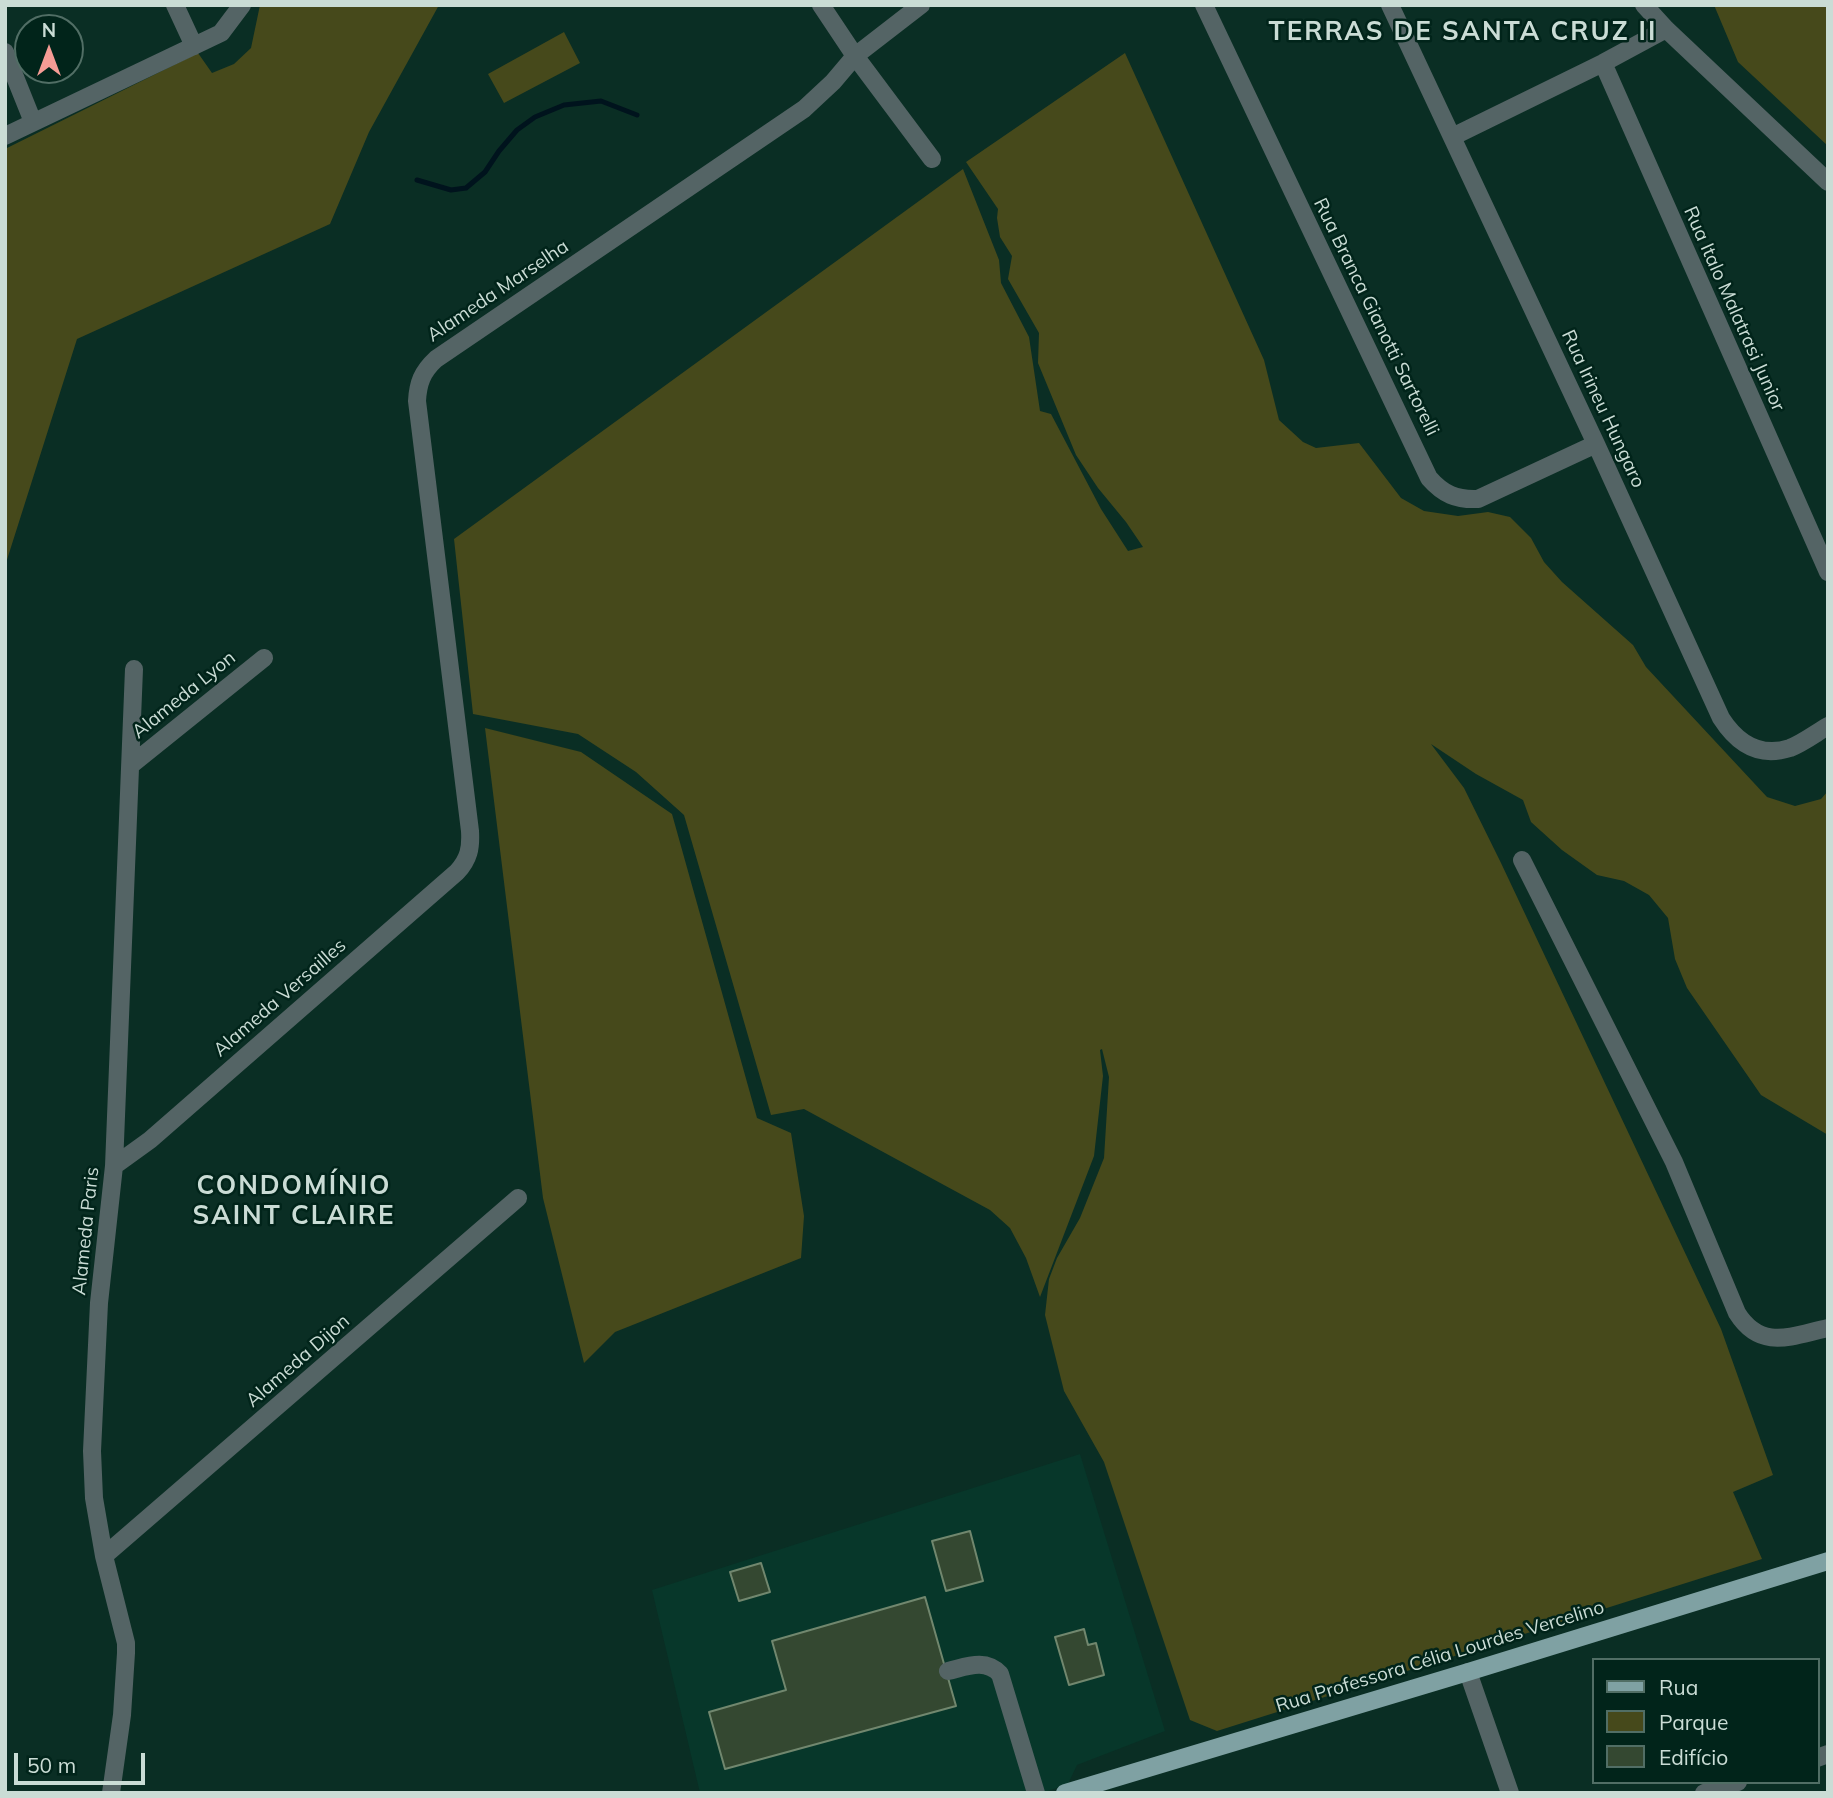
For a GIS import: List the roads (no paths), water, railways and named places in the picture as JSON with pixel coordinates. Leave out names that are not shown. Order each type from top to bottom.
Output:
[{"type":"main road","name":"Rua Professora Célia Lourdes Vercelino","points":[[1065,1793],[1828,1560]]},
{"type":"street","points":[[175,5],[194,46]]},
{"type":"street","points":[[5,136],[221,33],[242,5]]},
{"type":"street","points":[[821,5],[855,56],[932,159]]},
{"type":"street","name":"Alameda Marselha","points":[[468,857],[470,831],[417,401],[422,375],[436,359],[804,109],[833,82],[855,56],[921,5]]},
{"type":"street","name":"Rua Branca Gianotti Sartorelli","points":[[1204,5],[1429,478],[1438,489],[1464,500],[1478,499],[1596,444]]},
{"type":"street","name":"Rua Irineu Hungaro","points":[[1390,5],[1721,718],[1730,732],[1743,743],[1759,750],[1776,751],[1792,747],[1828,726]]},
{"type":"street","points":[[1644,5],[1828,182]]},
{"type":"street","points":[[1452,137],[1667,29]]},
{"type":"street","points":[[5,52],[33,122]]},
{"type":"street","name":"Rua Italo Malatrasi Junior","points":[[1603,63],[1828,572]]},
{"type":"street","name":"Alameda Lyon","points":[[131,765],[264,658]]},
{"type":"street","name":"Alameda Paris","points":[[111,1793],[122,1715],[126,1653],[94,1498],[92,1451],[99,1303],[114,1166],[134,669]]},
{"type":"street","name":"Alameda Versailles","points":[[114,1166],[191,1105],[457,872],[468,857]]},
{"type":"street","points":[[1522,860],[1674,1162],[1744,1324],[1755,1333],[1781,1339],[1828,1328]]},
{"type":"street","name":"Alameda Dijon","points":[[104,1556],[519,1198]]},
{"type":"street","points":[[948,1671],[977,1664],[990,1667],[1000,1674],[1035,1793]]},
{"type":"street","points":[[1468,1672],[1510,1793]]},
{"type":"street","points":[[1704,1793],[1732,1784]]},
{"type":"waterway","points":[[417,180],[451,190],[466,188],[485,172],[517,130],[535,117],[564,105],[601,101],[637,115]]},
{"type":"district","name":"TERRAS DE SANTA CRUZ II","points":[[1463,32]]},
{"type":"district","name":"CONDOMÍNIO SAINT CLAIRE","points":[[294,1201]]}]
